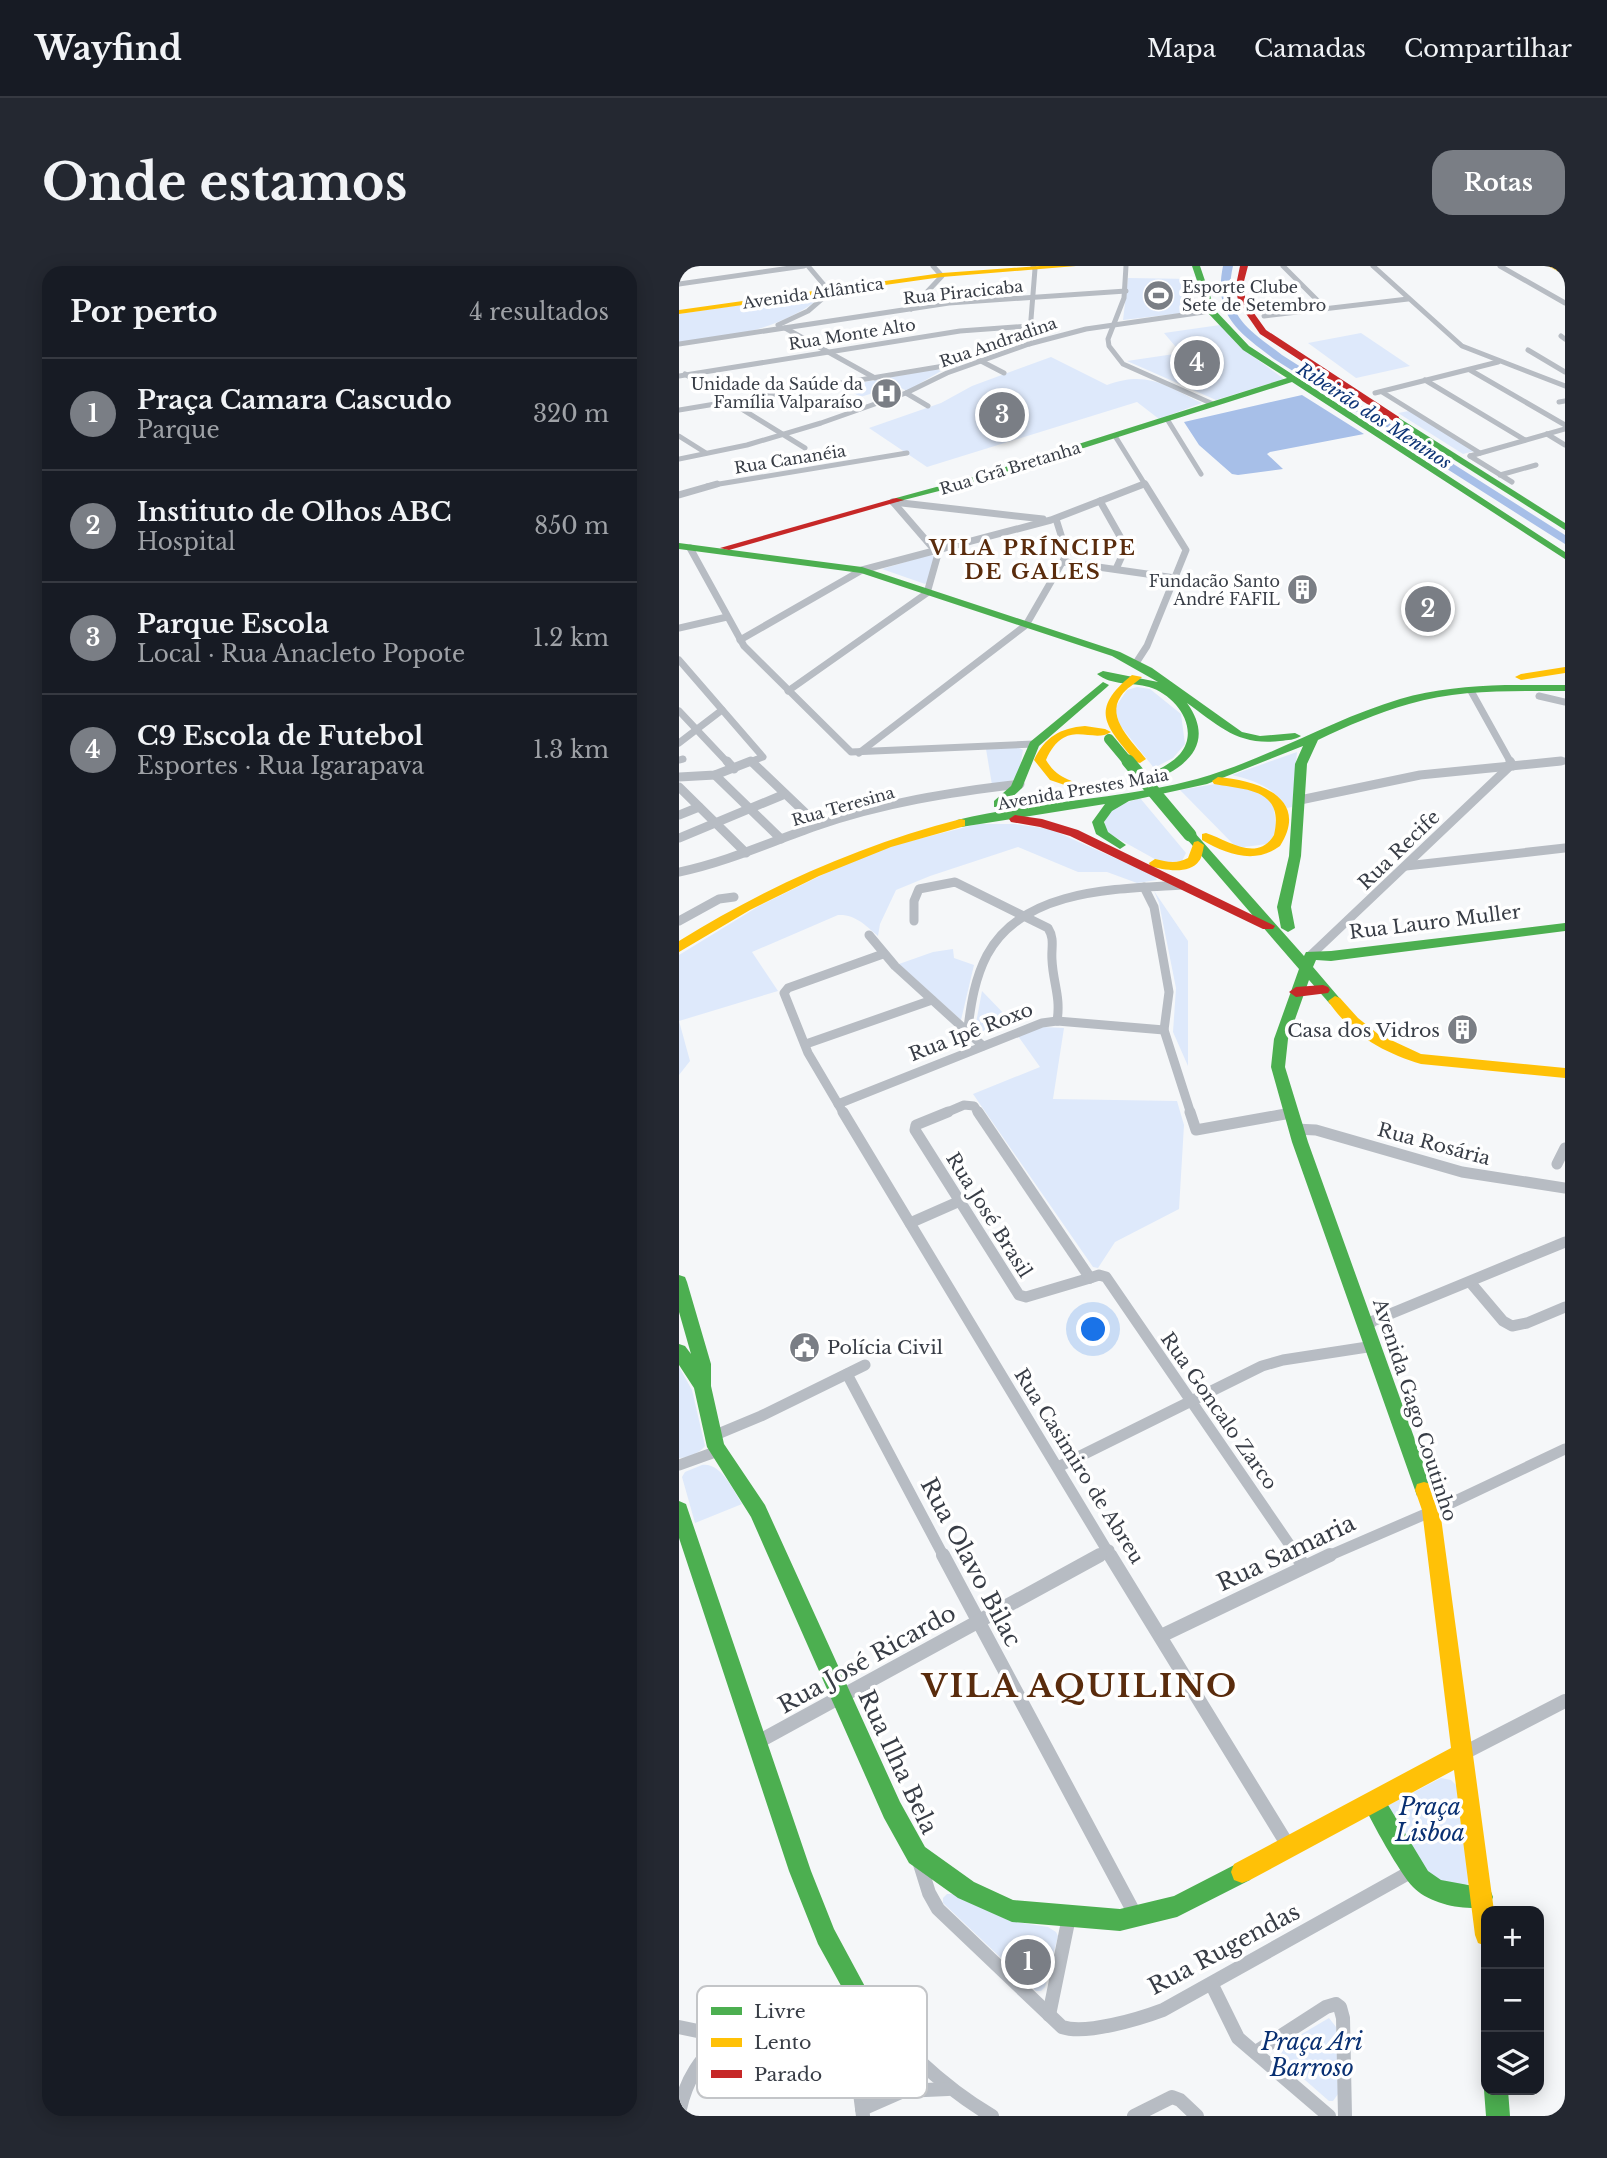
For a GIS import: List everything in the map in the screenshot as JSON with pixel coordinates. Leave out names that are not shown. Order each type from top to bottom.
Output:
[{"type":"main road","name":"Avenida Atlântica","points":[[680,310],[830,291],[937,270],[1072,266]]},
{"type":"main road","points":[[1196,266],[1211,311],[1246,348],[1565,556]]},
{"type":"main road","points":[[1203,293],[1207,266]]},
{"type":"main road","points":[[1247,266],[1237,284],[1239,300],[1255,323],[1272,340],[1565,524]]},
{"type":"main road","points":[[1552,266],[1565,273]]},
{"type":"main road","name":"Rua Grã Bretanha","points":[[719,549],[893,502],[1115,436],[1293,379]]},
{"type":"main road","points":[[683,545],[867,569],[1136,663],[1234,732],[1260,740],[1295,736]]},
{"type":"main road","points":[[1065,638],[1092,650],[1103,675],[1101,716],[1112,735],[1199,838],[1268,926],[1308,961],[1322,990],[1367,1036],[1404,1055],[1519,1070],[1565,1079]]},
{"type":"main road","points":[[998,804],[1020,784],[1026,757],[1034,744],[1103,675],[1136,663]]},
{"type":"main road","points":[[1112,735],[1111,703],[1138,674],[1136,663]]},
{"type":"main road","points":[[1103,675],[1113,680],[1153,684],[1164,689],[1186,709],[1206,735]]},
{"type":"main road","points":[[1537,692],[1564,679]]},
{"type":"main road","name":"Avenida Prestes Maia","points":[[679,931],[734,897],[853,841],[922,820],[998,804],[1147,780],[1235,758],[1398,693],[1500,680],[1564,679]]},
{"type":"main road","name":"Avenida Prestes Maia","points":[[679,947],[755,901],[812,872],[900,839],[985,818],[1131,796],[1198,782],[1265,761],[1408,700],[1478,691],[1537,692]]},
{"type":"main road","points":[[1537,692],[1565,700]]},
{"type":"main road","points":[[1091,790],[1075,788],[1050,779],[1041,769],[1041,757],[1048,746],[1070,729],[1089,727],[1112,735]]},
{"type":"main road","points":[[1147,780],[1186,754],[1206,735],[1234,732]]},
{"type":"main road","points":[[1288,928],[1284,907],[1295,856],[1301,764],[1312,740]]},
{"type":"main road","points":[[1198,782],[1234,780],[1250,783],[1270,793],[1284,816],[1284,831],[1280,839],[1271,847],[1261,850],[1233,850],[1199,838]]},
{"type":"main road","points":[[1131,796],[1107,808],[1100,817],[1098,826],[1104,837],[1157,864],[1171,867],[1191,863],[1199,838]]},
{"type":"main road","points":[[985,818],[1052,825],[1185,884],[1268,926]]},
{"type":"main road","points":[[1199,838],[1288,928],[1335,1001]]},
{"type":"main road","name":"Rua Lauro Muller","points":[[1308,961],[1565,927]]},
{"type":"main road","name":"Avenida Gago Coutinho","points":[[1308,961],[1280,1040],[1277,1062],[1293,1121],[1430,1510],[1483,1906]]},
{"type":"main road","points":[[1296,992],[1322,990]]},
{"type":"main road","points":[[1519,1070],[1565,1073]]},
{"type":"main road","points":[[679,1282],[702,1364],[702,1386]]},
{"type":"main road","points":[[679,1351],[702,1386]]},
{"type":"main road","name":"Rua Ilha Bela","points":[[702,1386],[716,1443],[758,1511],[892,1811],[917,1855],[987,1902],[1012,1911],[1102,1920],[1137,1918],[1177,1906],[1374,1803]]},
{"type":"main road","points":[[679,1510],[804,1882],[826,1936],[854,1986]]},
{"type":"main road","points":[[1462,1754],[1374,1803],[1420,1879],[1436,1891],[1482,1897]]},
{"type":"main road","points":[[1496,2095],[1498,2116]]},
{"type":"street","points":[[679,284],[806,266],[830,291],[820,304],[777,326],[775,330]]},
{"type":"street","points":[[1126,266],[1126,291],[1108,342],[1121,361],[1213,404]]},
{"type":"street","points":[[1283,266],[1326,309]]},
{"type":"street","points":[[1373,266],[1481,366]]},
{"type":"street","points":[[1500,266],[1565,303]]},
{"type":"street","points":[[1029,344],[1034,267]]},
{"type":"street","points":[[911,309],[937,270]]},
{"type":"street","name":"Rua Piracicaba","points":[[679,344],[911,309],[1126,291]]},
{"type":"street","points":[[1264,316],[1408,299]]},
{"type":"street","name":"Rua Andradina","points":[[679,459],[783,434],[906,393],[977,361],[1086,328],[1211,311]]},
{"type":"street","name":"Rua Monte Alto","points":[[683,375],[960,331],[1030,327]]},
{"type":"street","points":[[785,328],[875,378]]},
{"type":"street","points":[[1462,346],[1565,386]]},
{"type":"street","points":[[1528,350],[1565,372]]},
{"type":"street","points":[[679,410],[977,361],[1004,373]]},
{"type":"street","points":[[1481,453],[1378,392],[1498,362]]},
{"type":"street","points":[[932,368],[943,369],[947,373]]},
{"type":"street","points":[[679,370],[683,375],[805,448]]},
{"type":"street","points":[[1470,370],[1565,427]]},
{"type":"street","points":[[1552,381],[1565,378]]},
{"type":"street","points":[[1425,380],[1525,440]]},
{"type":"street","points":[[906,393],[929,406]]},
{"type":"street","points":[[1167,419],[1201,474]]},
{"type":"street","points":[[1512,482],[1470,456],[1547,435],[1565,427]]},
{"type":"street","points":[[1547,435],[1565,445]]},
{"type":"street","points":[[679,436],[706,453]]},
{"type":"street","points":[[1115,436],[1186,550],[1147,646],[1136,663]]},
{"type":"street","name":"Rua Cananéia","points":[[679,495],[706,486],[907,453]]},
{"type":"street","points":[[1528,460],[1546,471]]},
{"type":"street","points":[[1500,475],[1536,465]]},
{"type":"street","points":[[740,640],[867,569],[1053,520],[1145,484]]},
{"type":"street","points":[[893,502],[1053,520]]},
{"type":"street","points":[[788,691],[932,593],[939,558],[893,502]]},
{"type":"street","points":[[1100,502],[1126,547],[1115,569]]},
{"type":"street","points":[[858,754],[1026,625],[1063,562],[1067,550],[1053,520]]},
{"type":"street","points":[[683,545],[740,640],[849,751],[858,754],[1034,744]]},
{"type":"street","points":[[1063,562],[1175,578]]},
{"type":"street","points":[[679,628],[727,617]]},
{"type":"street","points":[[679,660],[763,756],[715,775],[679,777]]},
{"type":"street","points":[[1478,691],[1511,766]]},
{"type":"street","points":[[679,743],[722,710]]},
{"type":"street","points":[[679,711],[734,769]]},
{"type":"street","points":[[1300,800],[1403,777],[1565,761]]},
{"type":"street","points":[[752,762],[818,825]]},
{"type":"street","name":"Rua Recife","points":[[1308,961],[1511,766]]},
{"type":"street","points":[[715,775],[781,839]]},
{"type":"street","name":"Rua Teresina","points":[[679,873],[715,865],[818,825],[914,800],[1020,784]]},
{"type":"street","points":[[680,790],[746,853]]},
{"type":"street","points":[[679,838],[785,794]]},
{"type":"street","points":[[679,815],[699,807]]},
{"type":"street","points":[[1406,866],[1565,848]]},
{"type":"street","points":[[914,921],[913,901],[919,889],[949,881],[1026,915],[1048,928],[1053,936],[1052,961],[1060,1001],[1057,1021]]},
{"type":"street","points":[[968,1028],[975,985],[986,958],[997,940],[1026,915],[1049,903],[1079,894],[1185,884]]},
{"type":"street","points":[[1144,887],[1153,902],[1169,992],[1164,1030]]},
{"type":"street","points":[[679,921],[719,899],[734,897]]},
{"type":"street","points":[[869,935],[883,954],[932,1000],[968,1028],[983,1046]]},
{"type":"street","name":"Rua Casimiro de Abreu","points":[[883,954],[785,990],[783,1001],[838,1104],[1289,1847]]},
{"type":"street","points":[[806,1045],[932,1000]]},
{"type":"street","name":"Rua Ipê Roxo","points":[[838,1104],[1033,1026],[1057,1021],[1164,1030]]},
{"type":"street","name":"Rua Rosária","points":[[1164,1030],[1196,1130],[1293,1121],[1315,1130],[1462,1172],[1565,1188]]},
{"type":"street","name":"Rua José Brasil","points":[[1090,1278],[969,1104],[915,1126],[1021,1296],[1102,1275],[1106,1277]]},
{"type":"street","points":[[1557,1164],[1565,1148]]},
{"type":"street","points":[[910,1223],[960,1201]]},
{"type":"street","points":[[1366,1327],[1373,1321],[1565,1242]]},
{"type":"street","name":"Rua Goncalo Zarco","points":[[1106,1277],[1304,1566]]},
{"type":"street","points":[[1470,1282],[1503,1321],[1512,1326],[1527,1323],[1565,1307]]},
{"type":"street","points":[[1058,1467],[1192,1404],[1268,1364],[1374,1346]]},
{"type":"street","points":[[679,1465],[761,1416],[865,1365]]},
{"type":"street","name":"Rua Olavo Bilac","points":[[847,1374],[1116,1884],[1137,1918]]},
{"type":"street","name":"Rua Samaria","points":[[1161,1636],[1304,1566],[1451,1503],[1565,1449]]},
{"type":"street","name":"Rua José Ricardo","points":[[757,1743],[1109,1550]]},
{"type":"street","points":[[1462,1754],[1565,1701]]},
{"type":"street","name":"Rua Rugendas","points":[[917,1855],[929,1893],[938,1909],[1049,2015],[1067,2030],[1082,2031],[1147,2017],[1212,1985],[1414,1870]]},
{"type":"street","points":[[1049,2015],[1069,1917]]},
{"type":"street","points":[[1212,1985],[1238,2038],[1329,2116]]},
{"type":"street","points":[[1257,2052],[1326,2007],[1336,2004],[1340,2007],[1343,2018],[1345,2116]]},
{"type":"street","points":[[679,2028],[697,2032]]},
{"type":"street","points":[[681,2111],[682,2093],[697,2064]]},
{"type":"street","points":[[927,2072],[948,2089],[992,2116]]},
{"type":"street","points":[[927,2088],[948,2089]]},
{"type":"street","points":[[1134,2116],[1172,2097],[1180,2100],[1197,2116]]},
{"type":"street","points":[[862,2113],[886,2098]]},
{"type":"green space","name":"Esporte Clube Sete de Setembro","points":[[1128,278],[1193,279],[1192,312],[1123,320]]},
{"type":"green space","points":[[826,294],[808,307],[773,324],[679,343],[679,314]]},
{"type":"green space","points":[[1220,325],[1239,346],[1284,379],[1216,400],[1127,361],[1181,353],[1164,333]]},
{"type":"green space","points":[[1361,333],[1410,366],[1356,378],[1308,343]]},
{"type":"green space","points":[[1051,357],[1107,385],[1134,379],[1156,382],[1202,403],[1159,419],[1137,402],[927,467],[869,428],[941,403],[972,386]]},
{"type":"green space","points":[[936,369],[941,371],[907,391],[897,386],[860,397],[843,386]]},
{"type":"green space","points":[[1409,411],[1475,451],[1463,454],[1398,413]]},
{"type":"green space","points":[[929,555],[935,556],[928,582],[925,584],[882,569]]},
{"type":"green space","points":[[1137,687],[1150,689],[1181,714],[1185,744],[1173,758],[1154,768],[1115,719],[1115,708],[1127,690]]},
{"type":"green space","points":[[1017,747],[1023,750],[1018,779],[992,785],[986,749]]},
{"type":"green space","points":[[1297,752],[1292,807],[1287,808],[1276,795],[1263,786],[1232,775]]},
{"type":"green space","points":[[1227,782],[1248,785],[1273,802],[1277,832],[1267,844],[1237,848],[1180,790]]},
{"type":"green space","points":[[1140,798],[1186,853],[1182,861],[1162,863],[1106,832],[1106,816],[1109,811]]},
{"type":"green space","points":[[978,824],[1015,824],[1050,829],[1155,876],[1157,880],[1137,883],[1107,872],[1078,872],[1018,847],[896,890],[880,924],[878,936],[855,918],[838,915],[752,952],[778,991],[679,1021],[679,955],[759,906],[871,851]]},
{"type":"green space","points":[[1154,891],[1188,941],[1188,1066],[1173,1032],[1176,988],[1159,903]]},
{"type":"green space","points":[[953,949],[954,958],[974,965],[961,1020],[899,964],[933,952]]},
{"type":"green space","points":[[982,991],[1010,1020],[1026,1015],[1032,1017],[991,1032],[979,1031],[976,1023]]},
{"type":"green space","points":[[679,1021],[690,1061],[679,1075]]},
{"type":"green space","points":[[1043,1027],[1064,1028],[1053,1099],[1177,1101],[1184,1125],[1179,1209],[1115,1242],[1098,1268],[1093,1267],[973,1094],[1040,1067],[1018,1036]]},
{"type":"green space","points":[[679,1367],[692,1390],[705,1446],[694,1455],[679,1458]]},
{"type":"green space","points":[[709,1465],[721,1472],[742,1504],[695,1523],[682,1477],[685,1472]]},
{"type":"green space","name":"Praça Lisboa","points":[[1441,1778],[1451,1780],[1457,1786],[1469,1883],[1455,1887],[1445,1886],[1428,1876],[1387,1811],[1389,1805]]},
{"type":"green space","points":[[947,1894],[954,1894],[1010,1921],[1048,1927],[1056,1932],[1058,1936],[1045,1987],[1036,1991],[943,1903]]},
{"type":"green space","name":"Praça Ari Barroso","points":[[1329,2018],[1336,2027],[1338,2094],[1333,2101],[1329,2101],[1280,2058],[1283,2045]]},
{"type":"water","points":[[1302,395],[1364,434],[1270,452],[1267,454],[1283,469],[1238,475],[1232,474],[1199,445],[1184,422]]},
{"type":"waterway","name":"Ribeirão dos Meninos","points":[[1228,266],[1224,283],[1228,309],[1254,339],[1565,540]]},
{"type":"traffic: fast","points":[[1196,266],[1211,311],[1246,348],[1565,556]]},
{"type":"traffic: fast","points":[[899,500],[983,477],[1293,379]]},
{"type":"traffic: fast","points":[[1396,419],[1565,527]]},
{"type":"traffic: fast","points":[[679,546],[862,570],[1116,654],[1148,670],[1238,734],[1260,740],[1295,736]]},
{"type":"traffic: fast","points":[[1103,674],[1165,689],[1182,704],[1192,722],[1194,733],[1187,753],[1174,765],[1147,780]]},
{"type":"traffic: fast","points":[[998,804],[1016,788],[1034,744],[1103,685]]},
{"type":"traffic: fast","points":[[961,823],[1143,794],[1203,781],[1255,763],[1380,709],[1426,696],[1485,689],[1565,688]]},
{"type":"traffic: fast","points":[[1109,739],[1190,835]]},
{"type":"traffic: fast","points":[[1288,928],[1284,907],[1295,856],[1301,764],[1312,740]]},
{"type":"traffic: fast","points":[[1120,845],[1102,834],[1098,822],[1107,808],[1123,800]]},
{"type":"traffic: fast","points":[[1190,835],[1335,1001]]},
{"type":"traffic: fast","points":[[1311,955],[1331,956],[1565,927]]},
{"type":"traffic: fast","points":[[1311,955],[1281,1039],[1278,1067],[1300,1142],[1424,1490]]},
{"type":"traffic: fast","points":[[679,1282],[702,1364],[702,1386],[716,1447],[758,1511],[892,1810],[917,1855],[966,1890],[1012,1911],[1120,1920],[1177,1906],[1242,1872]]},
{"type":"traffic: fast","points":[[679,1351],[702,1386]]},
{"type":"traffic: fast","points":[[679,1510],[800,1871],[826,1936],[854,1986]]},
{"type":"traffic: fast","points":[[1374,1803],[1420,1879],[1441,1891],[1482,1897]]},
{"type":"traffic: fast","points":[[1496,2095],[1498,2116]]},
{"type":"traffic: slow","points":[[679,312],[942,275],[1072,266]]},
{"type":"traffic: slow","points":[[1552,266],[1565,273]]},
{"type":"traffic: slow","points":[[1521,677],[1565,670]]},
{"type":"traffic: slow","points":[[1136,677],[1115,696],[1111,713],[1122,738],[1140,759]]},
{"type":"traffic: slow","points":[[1091,790],[1055,778],[1040,760],[1051,743],[1066,733],[1085,730],[1105,732]]},
{"type":"traffic: slow","points":[[1206,837],[1237,851],[1257,852],[1276,843],[1282,826],[1279,807],[1265,791],[1248,784],[1218,781]]},
{"type":"traffic: slow","points":[[679,947],[745,907],[814,873],[886,844],[961,823]]},
{"type":"traffic: slow","points":[[1155,863],[1165,866],[1189,863],[1194,860],[1198,845]]},
{"type":"traffic: slow","points":[[1335,1001],[1373,1038],[1421,1059],[1565,1073]]},
{"type":"traffic: slow","points":[[1424,1490],[1431,1510],[1482,1906]]},
{"type":"traffic: slow","points":[[1242,1872],[1462,1754]]},
{"type":"traffic: jam","points":[[1244,266],[1240,285],[1242,302],[1263,332],[1396,419]]},
{"type":"traffic: jam","points":[[725,548],[899,500]]},
{"type":"traffic: jam","points":[[1015,819],[1042,823],[1074,833],[1268,926]]},
{"type":"traffic: jam","points":[[1296,992],[1323,990]]},
{"type":"place","name":"Esporte Clube Sete de Setembro","points":[[1159,296]]},
{"type":"place","name":"C9 Escola de Futebol","points":[[1197,363]]},
{"type":"place","name":"Unidade da Saúde da Família Valparaíso","points":[[886,393]]},
{"type":"place","name":"Parque Escola","points":[[1002,415]]},
{"type":"place","name":"Fundação Santo André FAFIL","points":[[1303,590]]},
{"type":"place","name":"Instituto de Olhos ABC","points":[[1428,609]]},
{"type":"place","name":"Casa dos Vidros","points":[[1463,1030]]},
{"type":"place","name":"Polícia Civil","points":[[804,1347]]},
{"type":"place","name":"Praça Camara Cascudo","points":[[1028,1962]]},
{"type":"district","name":"VILA PRÍNCIPE DE GALES","points":[[1033,560]]},
{"type":"district","name":"VILA AQUILINO","points":[[1080,1686]]}]
